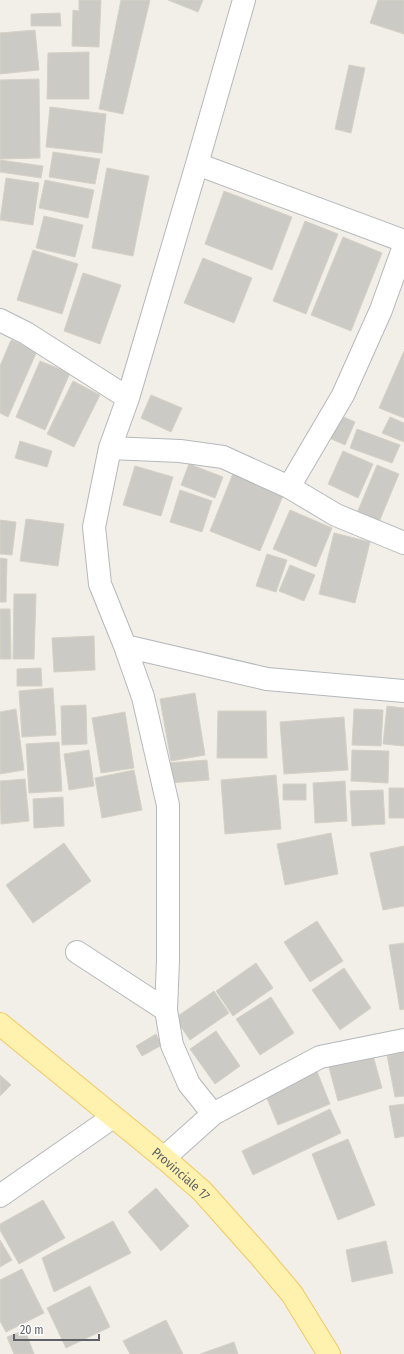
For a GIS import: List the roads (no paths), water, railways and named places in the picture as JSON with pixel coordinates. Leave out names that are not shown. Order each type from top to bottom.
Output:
[{"type":"main road","name":"Provinciale 17","points":[[0,1024],[164,1158],[202,1192],[292,1294],[329,1354]]},
{"type":"street","points":[[213,1114],[189,1084],[172,1045],[166,1010],[168,960],[168,805],[142,697],[125,646],[100,584],[94,527],[110,448],[128,398],[198,164],[244,0]]},
{"type":"street","points":[[198,164],[404,241]]},
{"type":"street","points":[[289,487],[343,395],[381,310],[404,246]]},
{"type":"street","points":[[0,320],[26,333],[128,398]]},
{"type":"street","points":[[110,448],[180,451],[223,457],[289,487],[336,515],[404,543]]},
{"type":"street","points":[[125,646],[267,679],[404,691]]},
{"type":"street","points":[[77,952],[166,1010]]},
{"type":"street","points":[[164,1158],[213,1114],[320,1057],[404,1040]]},
{"type":"street","points":[[0,1196],[113,1117]]}]
